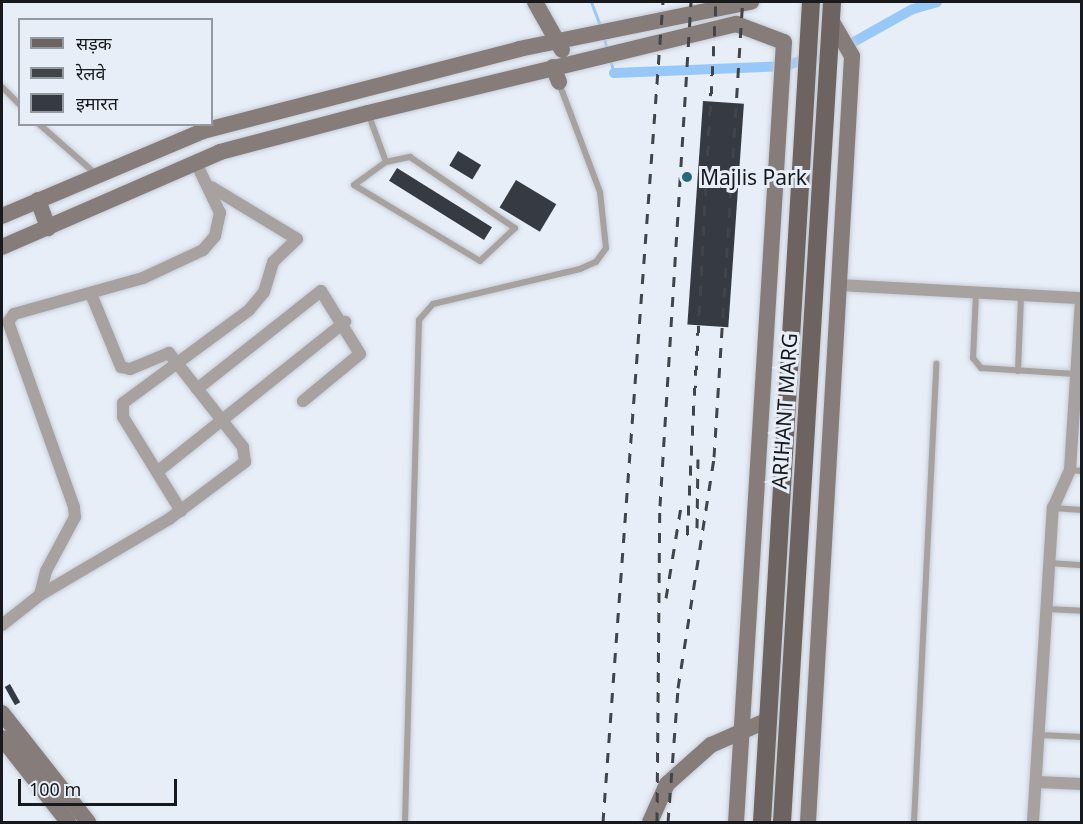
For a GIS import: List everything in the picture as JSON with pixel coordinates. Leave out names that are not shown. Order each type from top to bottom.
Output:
[{"type":"main road","name":"ARIHANT MARG","points":[[762,822],[812,2]]},
{"type":"main road","name":"ARIHANT MARG","points":[[782,822],[832,18]]},
{"type":"main road","points":[[784,455],[803,456]]},
{"type":"street","points":[[535,2],[560,40],[560,71]]},
{"type":"street","points":[[2,216],[203,131],[560,40],[751,2]]},
{"type":"street","points":[[808,822],[852,56],[832,18]]},
{"type":"street","points":[[2,247],[196,163],[368,112],[560,71],[593,58],[736,24],[794,55],[806,85]]},
{"type":"street","points":[[736,822],[784,48]]},
{"type":"street","points":[[40,595],[46,570],[75,517],[74,507],[8,322],[14,314],[143,278],[202,250],[219,225],[211,187],[196,163]]},
{"type":"street","points":[[181,511],[121,409],[127,400],[179,365],[249,310],[264,292],[273,262],[297,240],[211,187]]},
{"type":"street","points":[[38,200],[48,228]]},
{"type":"street","points":[[839,285],[1081,298],[1076,470],[1053,508],[1033,822]]},
{"type":"street","points":[[197,388],[317,292],[328,295],[360,349],[358,360],[303,401]]},
{"type":"street","points":[[2,625],[40,595],[181,511],[245,462],[243,447],[179,365],[164,352],[130,369],[122,367],[91,294]]},
{"type":"street","points":[[157,472],[220,417],[345,322]]},
{"type":"street","points":[[2,712],[88,822]]},
{"type":"street","points":[[651,822],[667,784],[711,745],[742,727],[768,720]]},
{"type":"street","points":[[2,738],[68,822]]},
{"type":"street","points":[[1037,782],[1082,784]]},
{"type":"lane","points":[[405,822],[419,320],[433,304],[596,262],[606,248],[600,192],[560,71]]},
{"type":"lane","points":[[2,87],[18,103]]},
{"type":"lane","points":[[368,112],[386,162]]},
{"type":"lane","points":[[41,126],[97,175]]},
{"type":"lane","points":[[410,157],[515,228],[480,261],[354,185],[386,162],[410,157]]},
{"type":"lane","points":[[976,293],[973,358],[981,368],[1018,370],[1078,379]]},
{"type":"lane","points":[[1018,370],[1022,295]]},
{"type":"lane","points":[[914,822],[936,364]]},
{"type":"lane","points":[[1053,508],[1082,510]]},
{"type":"lane","points":[[1050,563],[1082,565]]},
{"type":"lane","points":[[1047,609],[1082,611]]},
{"type":"lane","points":[[1040,735],[1082,737]]},
{"type":"building","points":[[703,101],[744,104],[728,327],[687,324]]},
{"type":"building","points":[[458,151],[481,165],[472,179],[449,166]]},
{"type":"building","points":[[397,168],[492,227],[484,240],[389,181]]},
{"type":"building","points":[[516,180],[556,204],[540,232],[500,207]]},
{"type":"building","points":[[10,684],[20,702],[15,705],[5,687]]},
{"type":"waterway","points":[[591,2],[601,28]]},
{"type":"waterway","points":[[614,73],[785,66],[850,44],[913,9],[937,2]]},
{"type":"waterway","points":[[604,37],[607,51]]},
{"type":"waterway","points":[[610,60],[614,73]]},
{"type":"railway","points":[[603,822],[663,2]]},
{"type":"railway","points":[[657,822],[660,506],[691,2]]},
{"type":"railway","points":[[687,535],[716,2]]},
{"type":"railway","points":[[668,822],[678,688],[714,457],[743,2]]},
{"type":"railway","points":[[697,528],[698,459]]},
{"type":"railway","points":[[666,598],[681,506]]},
{"type":"place","name":"Majlis Park","points":[[687,177]]}]
